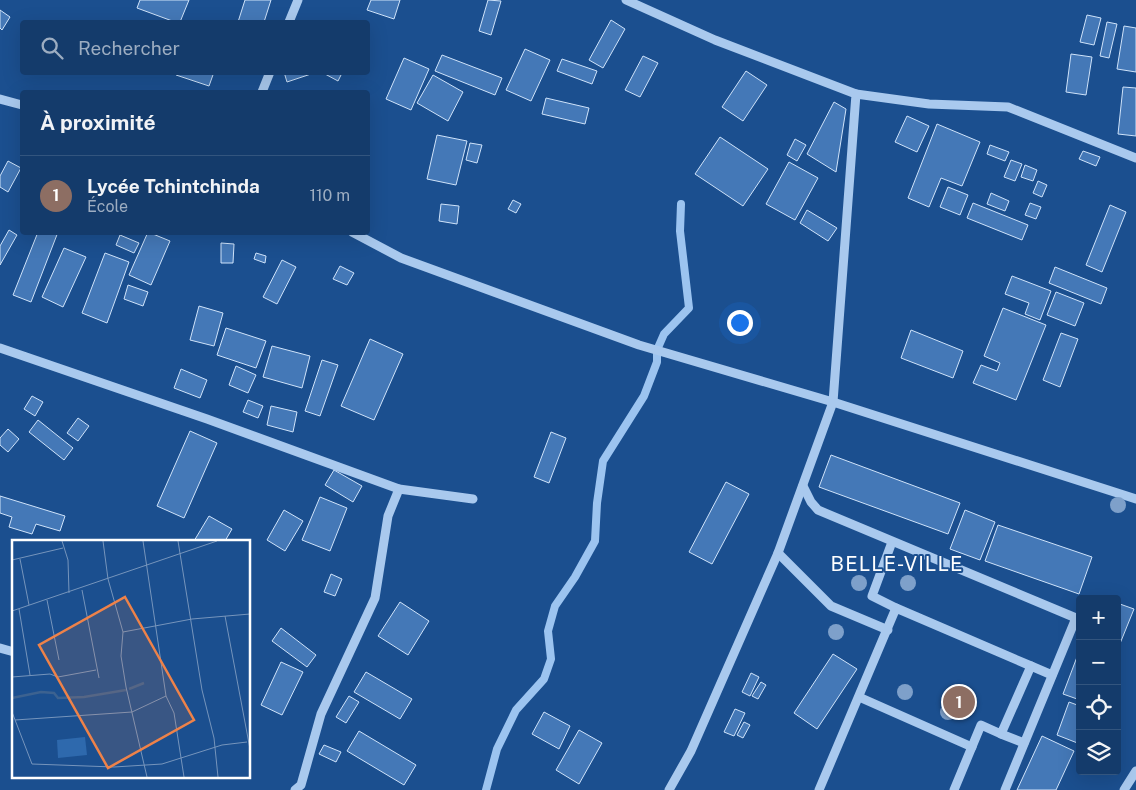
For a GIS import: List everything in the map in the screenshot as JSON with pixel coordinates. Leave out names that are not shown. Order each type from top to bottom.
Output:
[{"type":"street","points":[[290,20],[298,0]]},
{"type":"street","points":[[626,0],[715,40],[856,94],[928,104],[1008,107],[1136,158]]},
{"type":"street","points":[[263,90],[269,75]]},
{"type":"street","points":[[669,790],[691,751],[778,553],[833,402],[856,94]]},
{"type":"street","points":[[0,99],[20,104]]},
{"type":"street","points":[[358,235],[401,258],[640,345],[833,402],[1136,499]]},
{"type":"street","points":[[0,348],[207,418],[399,489],[473,500]]},
{"type":"street","points":[[803,486],[811,502],[818,510],[1076,618],[1005,790]]},
{"type":"street","points":[[295,790],[301,785],[321,714],[375,598],[388,516],[399,489]]},
{"type":"street","points":[[892,542],[872,596],[1052,675]]},
{"type":"street","points":[[778,553],[831,606],[888,630]]},
{"type":"street","points":[[821,789],[896,608]]},
{"type":"street","points":[[1001,734],[1030,666]]},
{"type":"street","points":[[859,697],[972,747]]},
{"type":"street","points":[[954,790],[981,725],[1024,743]]},
{"type":"street","points":[[1124,790],[1136,771]]},
{"type":"building","points":[[140,0],[189,0],[181,20],[170,20],[137,8]]},
{"type":"building","points":[[245,0],[271,0],[265,20],[239,20]]},
{"type":"building","points":[[371,0],[400,0],[394,19],[367,10]]},
{"type":"building","points":[[488,0],[501,1],[491,35],[479,31]]},
{"type":"building","points":[[0,10],[10,17],[2,30],[0,28]]},
{"type":"building","points":[[1087,15],[1101,18],[1094,45],[1080,42]]},
{"type":"building","points":[[611,20],[625,29],[603,68],[589,60]]},
{"type":"building","points":[[1107,22],[1117,24],[1109,58],[1100,56]]},
{"type":"building","points":[[1124,26],[1136,28],[1136,72],[1117,69]]},
{"type":"building","points":[[525,49],[550,60],[531,101],[506,90]]},
{"type":"building","points":[[1071,54],[1092,57],[1086,95],[1066,92]]},
{"type":"building","points":[[442,55],[502,78],[495,95],[435,71]]},
{"type":"building","points":[[643,56],[658,63],[640,97],[625,90]]},
{"type":"building","points":[[404,58],[429,69],[411,110],[386,99]]},
{"type":"building","points":[[562,59],[597,71],[592,84],[557,71]]},
{"type":"building","points":[[746,71],[767,85],[743,121],[722,107]]},
{"type":"building","points":[[176,75],[213,75],[209,86]]},
{"type":"building","points":[[285,75],[308,75],[287,82]]},
{"type":"building","points":[[327,75],[341,75],[338,81]]},
{"type":"building","points":[[433,75],[463,92],[448,121],[417,103]]},
{"type":"building","points":[[1123,87],[1136,88],[1136,136],[1118,134]]},
{"type":"building","points":[[546,98],[589,108],[585,124],[542,114]]},
{"type":"building","points":[[834,102],[846,109],[836,172],[807,154]]},
{"type":"building","points":[[907,116],[929,126],[917,152],[895,142]]},
{"type":"building","points":[[937,124],[980,142],[962,186],[941,178],[929,207],[908,198]]},
{"type":"building","points":[[437,135],[467,141],[456,185],[427,179]]},
{"type":"building","points":[[720,137],[768,169],[743,206],[695,174]]},
{"type":"building","points":[[795,139],[806,145],[797,161],[787,155]]},
{"type":"building","points":[[470,143],[482,145],[477,163],[466,160]]},
{"type":"building","points":[[990,145],[1009,152],[1005,161],[987,154]]},
{"type":"building","points":[[1083,151],[1100,157],[1096,166],[1079,159]]},
{"type":"building","points":[[1011,160],[1022,164],[1015,181],[1004,177]]},
{"type":"building","points":[[8,161],[20,167],[8,192],[0,187],[0,176]]},
{"type":"building","points":[[789,162],[818,178],[795,220],[766,204]]},
{"type":"building","points":[[1025,165],[1037,170],[1033,181],[1021,177]]},
{"type":"building","points":[[1038,181],[1047,185],[1042,197],[1033,193]]},
{"type":"building","points":[[948,187],[968,195],[960,215],[940,207]]},
{"type":"building","points":[[991,193],[1009,201],[1005,211],[987,204]]},
{"type":"building","points":[[513,200],[521,204],[516,213],[508,209]]},
{"type":"building","points":[[973,203],[1028,225],[1022,240],[967,218]]},
{"type":"building","points":[[1030,203],[1041,207],[1036,219],[1025,215]]},
{"type":"building","points":[[441,204],[459,206],[457,224],[439,221]]},
{"type":"building","points":[[1110,205],[1126,212],[1102,272],[1086,265]]},
{"type":"building","points":[[807,210],[837,228],[828,241],[800,223]]},
{"type":"building","points":[[9,230],[17,235],[0,265],[0,246]]},
{"type":"building","points":[[37,235],[57,235],[31,302],[13,295]]},
{"type":"building","points":[[120,235],[139,243],[134,253],[116,245]]},
{"type":"building","points":[[147,235],[155,235],[170,241],[151,285],[129,275]]},
{"type":"building","points":[[221,243],[234,244],[233,263],[221,263]]},
{"type":"building","points":[[64,248],[86,257],[63,307],[42,297]]},
{"type":"building","points":[[105,253],[129,262],[107,323],[82,313]]},
{"type":"building","points":[[256,253],[266,256],[265,263],[254,259]]},
{"type":"building","points":[[282,260],[296,267],[277,304],[263,297]]},
{"type":"building","points":[[340,266],[354,273],[347,285],[333,279]]},
{"type":"building","points":[[1055,267],[1107,288],[1101,304],[1049,283]]},
{"type":"building","points":[[1012,276],[1051,291],[1040,320],[1025,314],[1029,303],[1005,294]]},
{"type":"building","points":[[128,285],[148,292],[143,306],[124,299]]},
{"type":"building","points":[[1056,292],[1084,303],[1075,326],[1047,315]]},
{"type":"building","points":[[199,306],[223,313],[214,346],[190,340]]},
{"type":"building","points":[[1003,308],[1046,325],[1016,400],[973,383],[981,365],[997,371],[1000,363],[984,356]]},
{"type":"building","points":[[226,328],[266,341],[256,368],[217,355]]},
{"type":"building","points":[[911,330],[963,351],[953,378],[901,358]]},
{"type":"building","points":[[1061,333],[1078,339],[1060,387],[1043,380]]},
{"type":"building","points":[[370,339],[403,354],[374,420],[341,406]]},
{"type":"building","points":[[272,346],[310,356],[302,388],[263,377]]},
{"type":"building","points":[[322,360],[338,365],[320,416],[305,411]]},
{"type":"building","points":[[236,366],[256,375],[248,393],[229,385]]},
{"type":"building","points":[[181,369],[207,380],[200,398],[174,388]]},
{"type":"building","points":[[32,396],[43,402],[35,416],[24,409]]},
{"type":"building","points":[[248,400],[263,406],[258,418],[243,412]]},
{"type":"building","points":[[271,406],[297,412],[293,432],[267,425]]},
{"type":"building","points":[[78,418],[89,426],[78,441],[67,433]]},
{"type":"building","points":[[38,420],[73,448],[64,460],[29,432]]},
{"type":"building","points":[[8,429],[19,439],[8,452],[0,445],[0,438]]},
{"type":"building","points":[[190,431],[217,443],[184,518],[157,506]]},
{"type":"building","points":[[551,432],[566,438],[549,483],[534,477]]},
{"type":"building","points":[[831,455],[960,503],[948,534],[819,487]]},
{"type":"building","points":[[334,470],[362,486],[353,502],[325,485]]},
{"type":"building","points":[[726,482],[749,494],[712,564],[689,552]]},
{"type":"building","points":[[0,496],[65,516],[60,531],[36,524],[32,534],[9,527],[12,517],[0,513]]},
{"type":"building","points":[[320,497],[347,508],[330,551],[302,540]]},
{"type":"building","points":[[284,510],[303,521],[285,551],[267,540]]},
{"type":"building","points":[[965,510],[995,522],[980,560],[950,549]]},
{"type":"building","points":[[209,516],[232,529],[226,540],[195,540]]},
{"type":"building","points":[[998,525],[1092,557],[1079,594],[985,561]]},
{"type":"building","points":[[331,574],[342,579],[335,596],[324,592]]},
{"type":"building","points":[[400,602],[429,621],[408,655],[378,636]]},
{"type":"building","points":[[1121,604],[1134,609],[1121,641]]},
{"type":"building","points":[[281,628],[316,655],[307,667],[272,641]]},
{"type":"building","points":[[833,654],[857,669],[817,729],[794,713]]},
{"type":"building","points":[[1076,660],[1076,699],[1063,694]]},
{"type":"building","points":[[281,662],[303,672],[282,715],[261,705]]},
{"type":"building","points":[[366,672],[412,699],[400,719],[354,692]]},
{"type":"building","points":[[751,673],[759,677],[750,696],[742,692]]},
{"type":"building","points":[[761,682],[766,685],[758,699],[752,696]]},
{"type":"building","points":[[349,696],[359,702],[346,723],[336,717]]},
{"type":"building","points":[[1069,702],[1076,705],[1076,742],[1057,735]]},
{"type":"building","points":[[735,709],[745,713],[734,736],[724,732]]},
{"type":"building","points":[[544,712],[570,726],[559,749],[532,734]]},
{"type":"building","points":[[744,722],[750,725],[743,738],[737,735]]},
{"type":"building","points":[[579,730],[602,743],[579,784],[556,770]]},
{"type":"building","points":[[359,731],[416,765],[404,785],[347,751]]},
{"type":"building","points":[[1042,736],[1074,751],[1056,790],[1017,790]]},
{"type":"building","points":[[324,745],[341,752],[336,762],[319,754]]},
{"type":"waterway","points":[[486,790],[497,749],[516,710],[544,679],[551,659],[548,631],[555,606],[575,577],[595,541],[597,503],[603,461],[644,396],[657,362],[657,350],[664,334],[689,308],[680,231],[681,204]]},
{"type":"place","name":"Lycée Tchintchinda","points":[[959,702]]},
{"type":"district","name":"BELLE-VILLE","points":[[897,564]]}]
